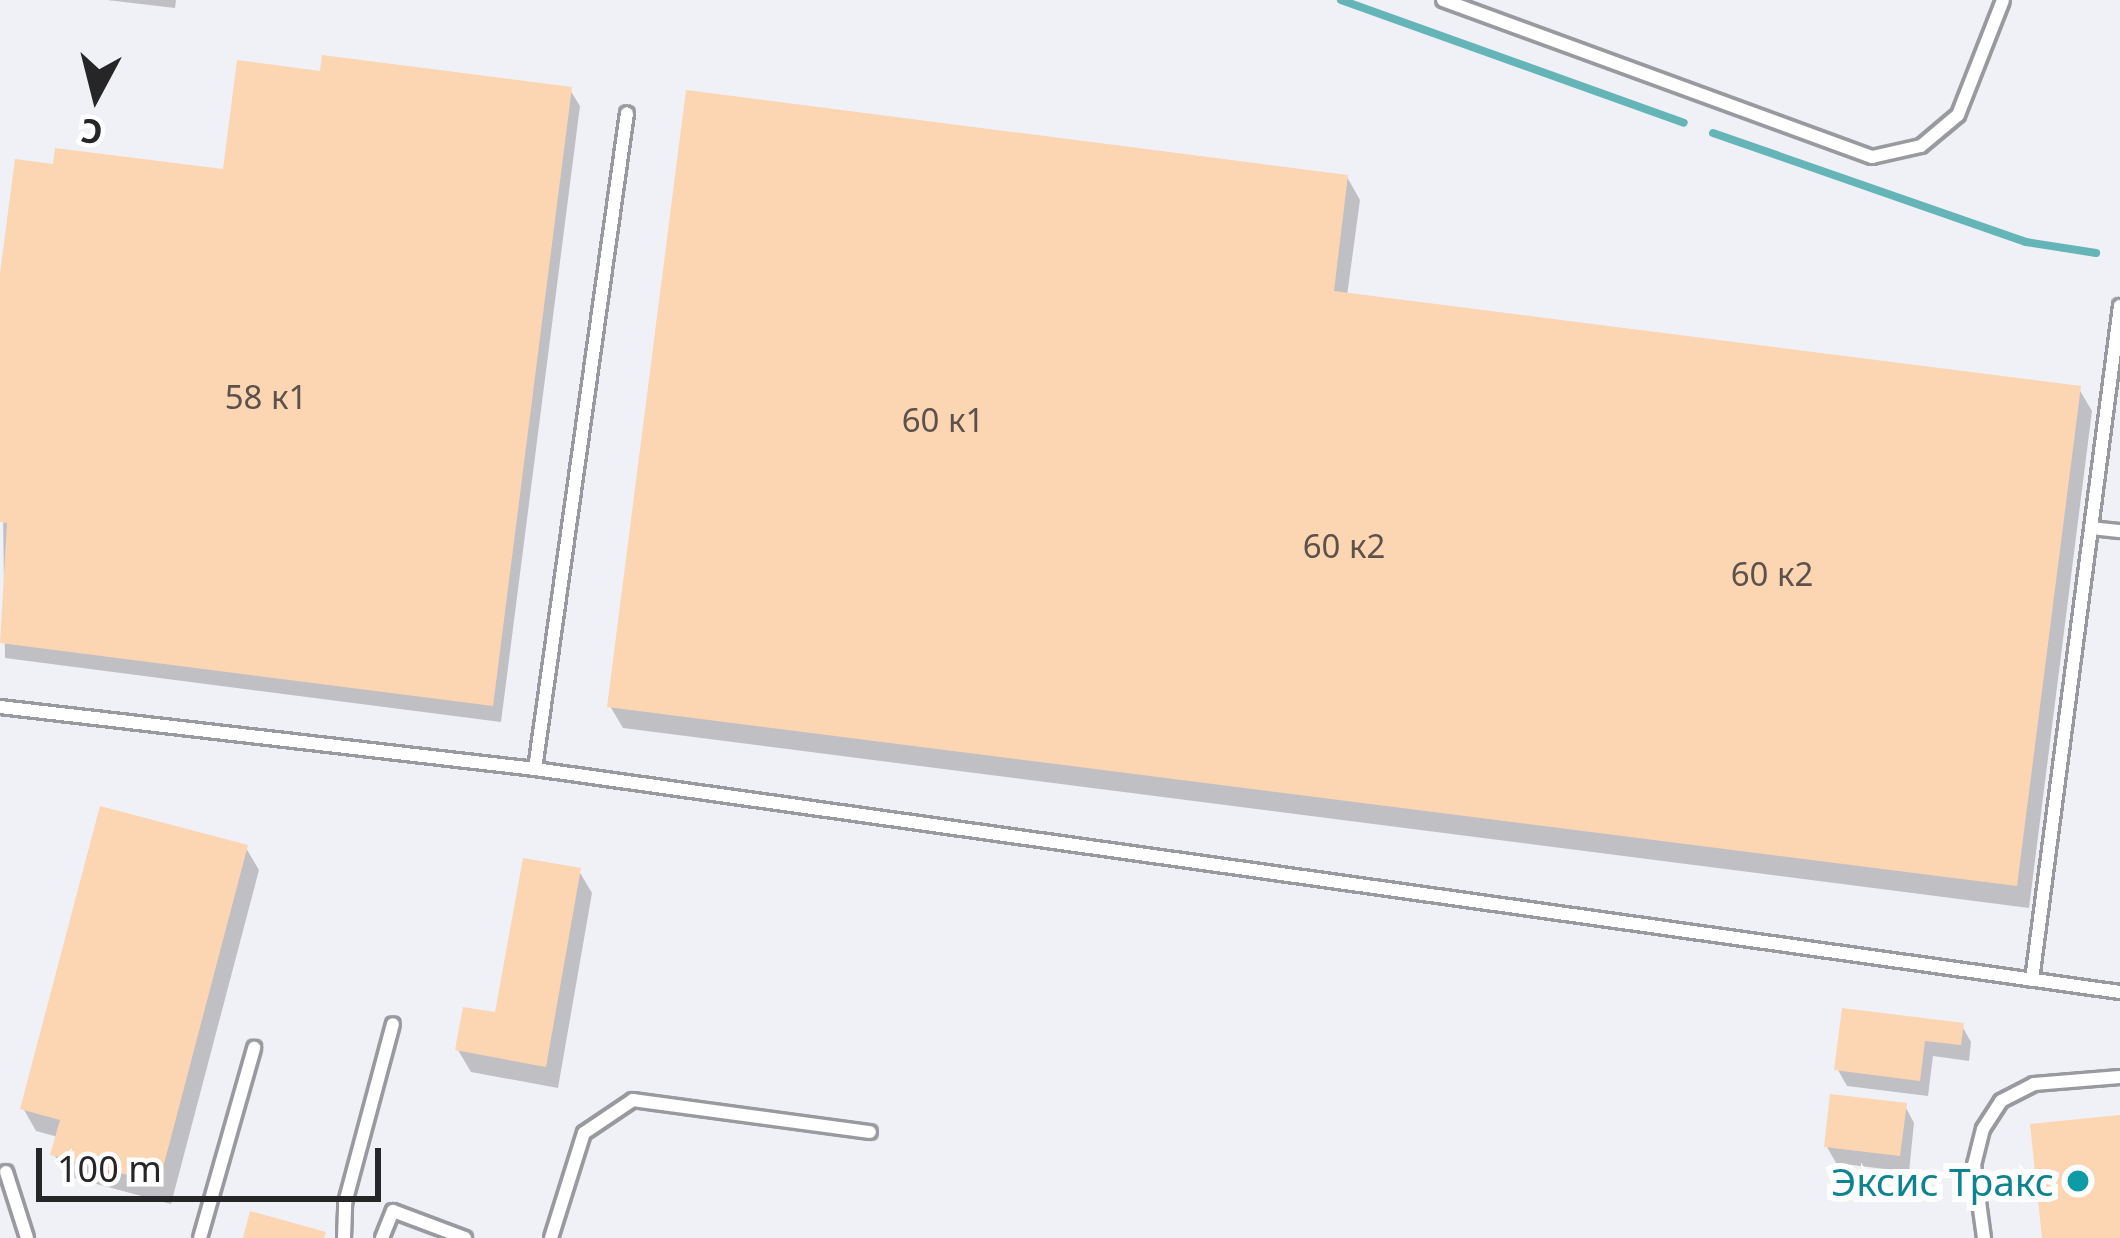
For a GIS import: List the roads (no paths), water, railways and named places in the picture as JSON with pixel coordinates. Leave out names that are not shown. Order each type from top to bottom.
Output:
[{"type":"lane","points":[[1443,0],[1872,157],[1921,146],[1958,115],[2003,0]]},
{"type":"lane","points":[[536,769],[627,113]]},
{"type":"lane","points":[[2032,980],[2120,306]]},
{"type":"lane","points":[[2091,528],[2120,532]]},
{"type":"lane","points":[[0,707],[536,769],[2120,992]]},
{"type":"lane","points":[[344,1238],[345,1203],[393,1024]]},
{"type":"lane","points":[[200,1238],[254,1048]]},
{"type":"lane","points":[[1984,1238],[1974,1165],[1983,1129],[2001,1101],[2034,1084],[2120,1077]]},
{"type":"lane","points":[[551,1238],[584,1132],[633,1100],[870,1132]]},
{"type":"lane","points":[[6,1172],[27,1238]]},
{"type":"lane","points":[[382,1238],[393,1211],[465,1238]]},
{"type":"waterway","points":[[1341,0],[1684,123]]},
{"type":"waterway","points":[[1713,133],[2026,242],[2096,253]]},
{"type":"place","name":"Эксис Тракс","points":[[2078,1181]]}]
